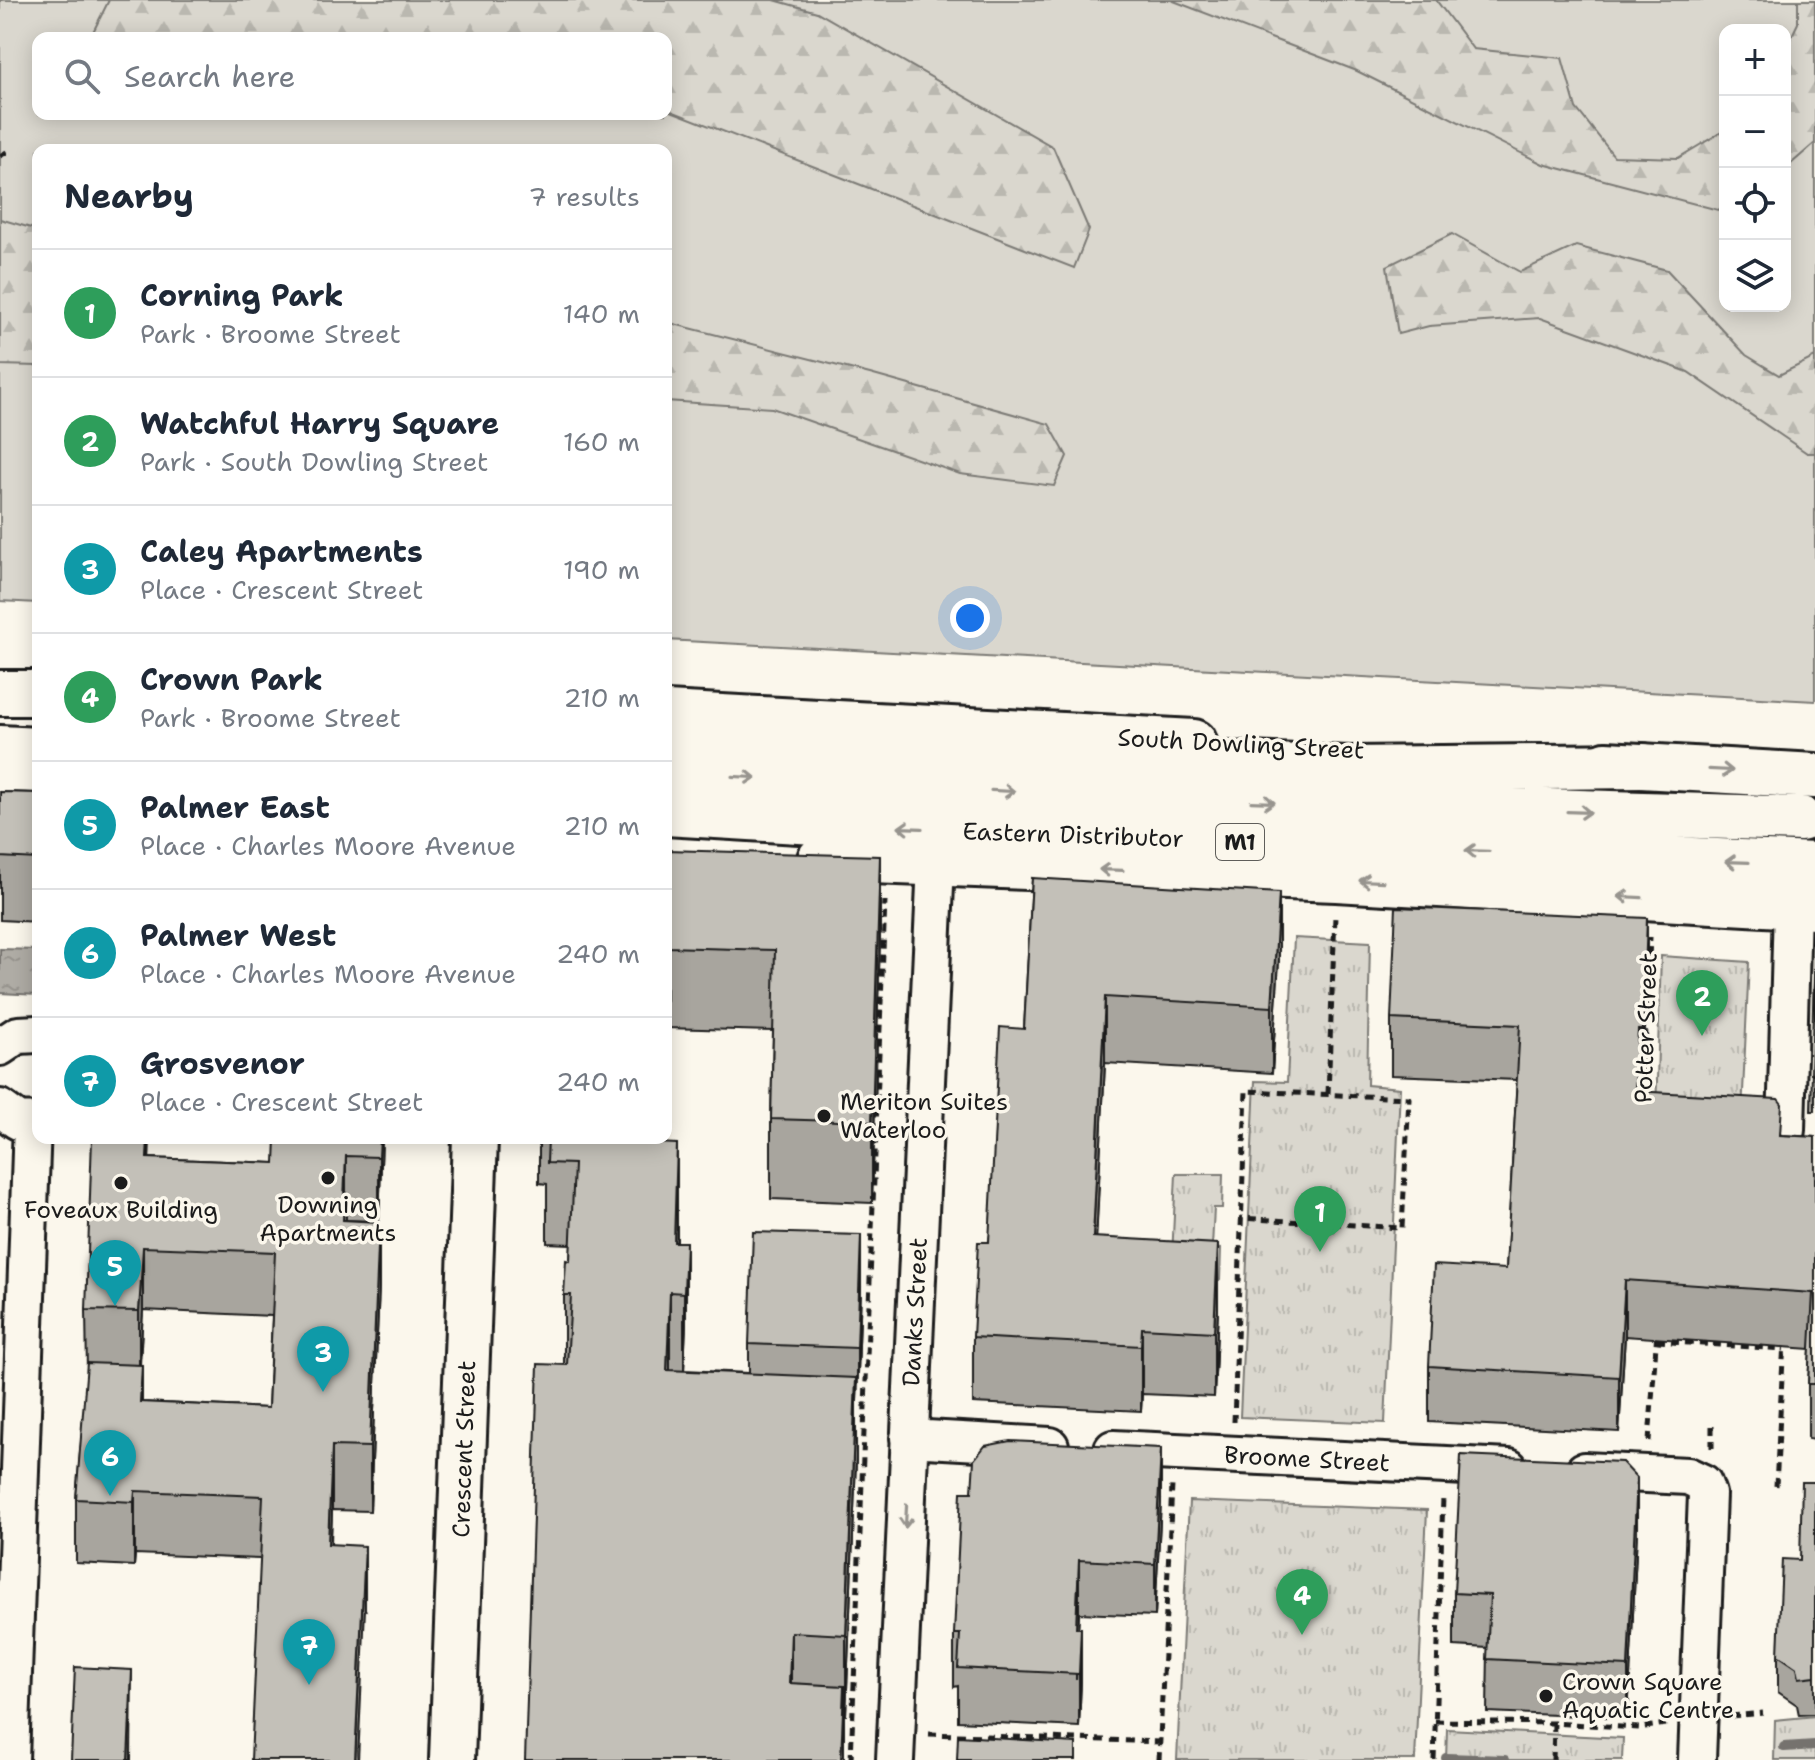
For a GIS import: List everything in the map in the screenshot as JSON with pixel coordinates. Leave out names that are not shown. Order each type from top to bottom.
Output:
[{"type":"main road","points":[[0,693],[32,693]]},
{"type":"main road","name":"South Dowling Street","points":[[672,714],[1815,776]]},
{"type":"main road","points":[[0,733],[32,733]]},
{"type":"main road","points":[[672,743],[1349,769],[1643,766]]},
{"type":"main road","points":[[0,748],[32,750]]},
{"type":"main road","name":"Eastern Distributor","points":[[672,772],[1189,800],[1801,819]]},
{"type":"main road","points":[[0,786],[32,787]]},
{"type":"main road","name":"Eastern Distributor","points":[[672,813],[912,828],[1815,865]]},
{"type":"main road","points":[[730,856],[1336,879],[1804,907]]},
{"type":"main road","name":"Crescent Street","points":[[452,1760],[475,1144]]},
{"type":"street","name":"Danks Street","points":[[906,1747],[909,1438],[936,863]]},
{"type":"street","points":[[1785,1135],[1804,907]]},
{"type":"street","points":[[0,1047],[18,1035],[32,1034]]},
{"type":"street","points":[[10,1760],[23,1118]]},
{"type":"street","name":"Broome Street","points":[[909,1438],[1688,1476],[1703,1483],[1708,1506],[1698,1718]]},
{"type":"street","points":[[1697,1760],[1698,1718]]},
{"type":"path","points":[[0,156],[10,150]]},
{"type":"path","points":[[851,1760],[885,901]]},
{"type":"path","points":[[1328,1094],[1335,915]]},
{"type":"path","name":"Potter Street","points":[[1642,1110],[1650,928]]},
{"type":"path","points":[[1234,1427],[1240,1218],[1246,1091],[1409,1098],[1402,1228],[1240,1218]]},
{"type":"path","points":[[1649,1443],[1657,1326]]},
{"type":"path","points":[[1776,1486],[1785,1334]]},
{"type":"path","points":[[1657,1341],[1784,1349]]},
{"type":"path","points":[[1712,1426],[1712,1449]]},
{"type":"path","points":[[1159,1760],[1174,1452]]},
{"type":"path","points":[[1434,1760],[1444,1465]]},
{"type":"path","points":[[1435,1721],[1639,1728],[1698,1718]]},
{"type":"path","points":[[1553,1760],[1554,1723]]},
{"type":"path","points":[[906,1747],[1160,1742]]},
{"type":"green space","points":[[0,0],[1815,0],[1815,701],[672,640],[672,144],[32,144],[32,603],[0,601]]},
{"type":"green space","points":[[109,0],[774,0],[817,12],[1053,147],[1089,230],[1074,268],[672,111],[672,32],[93,32]]},
{"type":"green space","points":[[1171,0],[1436,0],[1473,49],[1562,58],[1576,108],[1614,156],[1678,158],[1719,134],[1719,210],[1543,164],[1357,71]]},
{"type":"green space","points":[[1798,0],[1815,0],[1815,143],[1791,164],[1791,38],[1798,23]]},
{"type":"green space","points":[[0,219],[32,228],[32,366],[0,365]]},
{"type":"green space","points":[[1452,234],[1520,272],[1576,246],[1667,270],[1746,355],[1779,375],[1815,357],[1815,453],[1807,453],[1688,372],[1540,318],[1429,326],[1398,334],[1387,266]]},
{"type":"green space","points":[[672,324],[1049,424],[1067,456],[1054,486],[960,474],[772,408],[672,401]]},
{"type":"green space","points":[[1294,938],[1370,942],[1367,1085],[1400,1088],[1385,1423],[1240,1417],[1255,1081],[1287,1082]]},
{"type":"green space","points":[[1661,956],[1749,962],[1742,1114],[1656,1111]]},
{"type":"green space","points":[[1176,1174],[1223,1174],[1222,1208],[1214,1208],[1212,1247],[1221,1248],[1220,1280],[1171,1278]]},
{"type":"green space","points":[[1189,1501],[1427,1510],[1415,1760],[1177,1760]]},
{"type":"green space","points":[[1815,1716],[1815,1760],[1774,1760],[1775,1720]]},
{"type":"green space","points":[[1447,1729],[1623,1738],[1622,1760],[1446,1760]]},
{"type":"water","points":[[0,949],[32,950],[32,995],[0,993]]},
{"type":"building","points":[[0,792],[32,793],[32,859],[0,857]]},
{"type":"building","points":[[672,850],[880,856],[872,1122],[771,1119],[775,950],[672,947]]},
{"type":"building","points":[[1032,878],[1279,893],[1272,1007],[1105,997],[1093,1237],[1218,1244],[1214,1332],[1142,1328],[1141,1346],[973,1337],[978,1242],[989,1242],[1000,1027],[1024,1029]]},
{"type":"building","points":[[1396,907],[1647,918],[1643,1030],[1638,1030],[1635,1091],[1778,1099],[1782,1104],[1780,1135],[1815,1137],[1815,1384],[1808,1384],[1813,1293],[1625,1280],[1619,1377],[1429,1366],[1434,1265],[1506,1269],[1520,1025],[1391,1019]]},
{"type":"building","points":[[1815,943],[1815,1074],[1811,1074]]},
{"type":"building","points":[[92,1144],[148,1144],[147,1158],[275,1163],[276,1144],[380,1144],[379,1157],[346,1156],[343,1220],[379,1222],[370,1447],[332,1446],[328,1544],[365,1546],[355,1760],[251,1760],[263,1496],[135,1491],[134,1502],[76,1499],[87,1363],[142,1365],[140,1402],[268,1408],[275,1252],[143,1247],[139,1311],[86,1310]]},
{"type":"building","points":[[548,1144],[677,1144],[674,1242],[686,1242],[684,1293],[670,1292],[667,1370],[856,1378],[846,1635],[791,1632],[789,1683],[844,1686],[841,1760],[525,1760],[538,1364],[567,1365],[571,1295],[564,1295],[566,1260],[570,1261],[574,1164],[547,1163]]},
{"type":"building","points":[[753,1232],[861,1235],[857,1348],[749,1344]]},
{"type":"building","points":[[1010,1441],[1161,1448],[1155,1564],[1079,1560],[1076,1628],[1081,1628],[1079,1674],[958,1668],[960,1634],[954,1634],[961,1492],[972,1492],[974,1460],[985,1446]]},
{"type":"building","points":[[1461,1455],[1622,1462],[1637,1478],[1628,1666],[1487,1659],[1490,1595],[1454,1593]]},
{"type":"building","points":[[1802,1482],[1815,1482],[1815,1676],[1799,1678],[1797,1668],[1778,1655],[1782,1559],[1800,1560]]},
{"type":"building","points":[[75,1667],[132,1670],[128,1760],[71,1760]]},
{"type":"building","points":[[958,1736],[1076,1743],[1076,1760],[957,1760]]},
{"type":"waterway","points":[[1784,1747],[1815,1745]]},
{"type":"waterway","points":[[1446,1758],[1505,1760]]},
{"type":"place","name":"Watchful Harry Square","points":[[1702,1036]]},
{"type":"place","name":"Meriton Suites Waterloo","points":[[824,1116]]},
{"type":"place","name":"Downing Apartments","points":[[328,1178]]},
{"type":"place","name":"Foveaux Building","points":[[121,1183]]},
{"type":"place","name":"Corning Park","points":[[1320,1252]]},
{"type":"place","name":"Palmer East","points":[[115,1306]]},
{"type":"place","name":"Caley Apartments","points":[[323,1392]]},
{"type":"place","name":"Palmer West","points":[[110,1496]]},
{"type":"place","name":"Crown Park","points":[[1302,1635]]},
{"type":"place","name":"Grosvenor","points":[[309,1685]]},
{"type":"place","name":"Crown Square Aquatic Centre","points":[[1546,1696]]}]
